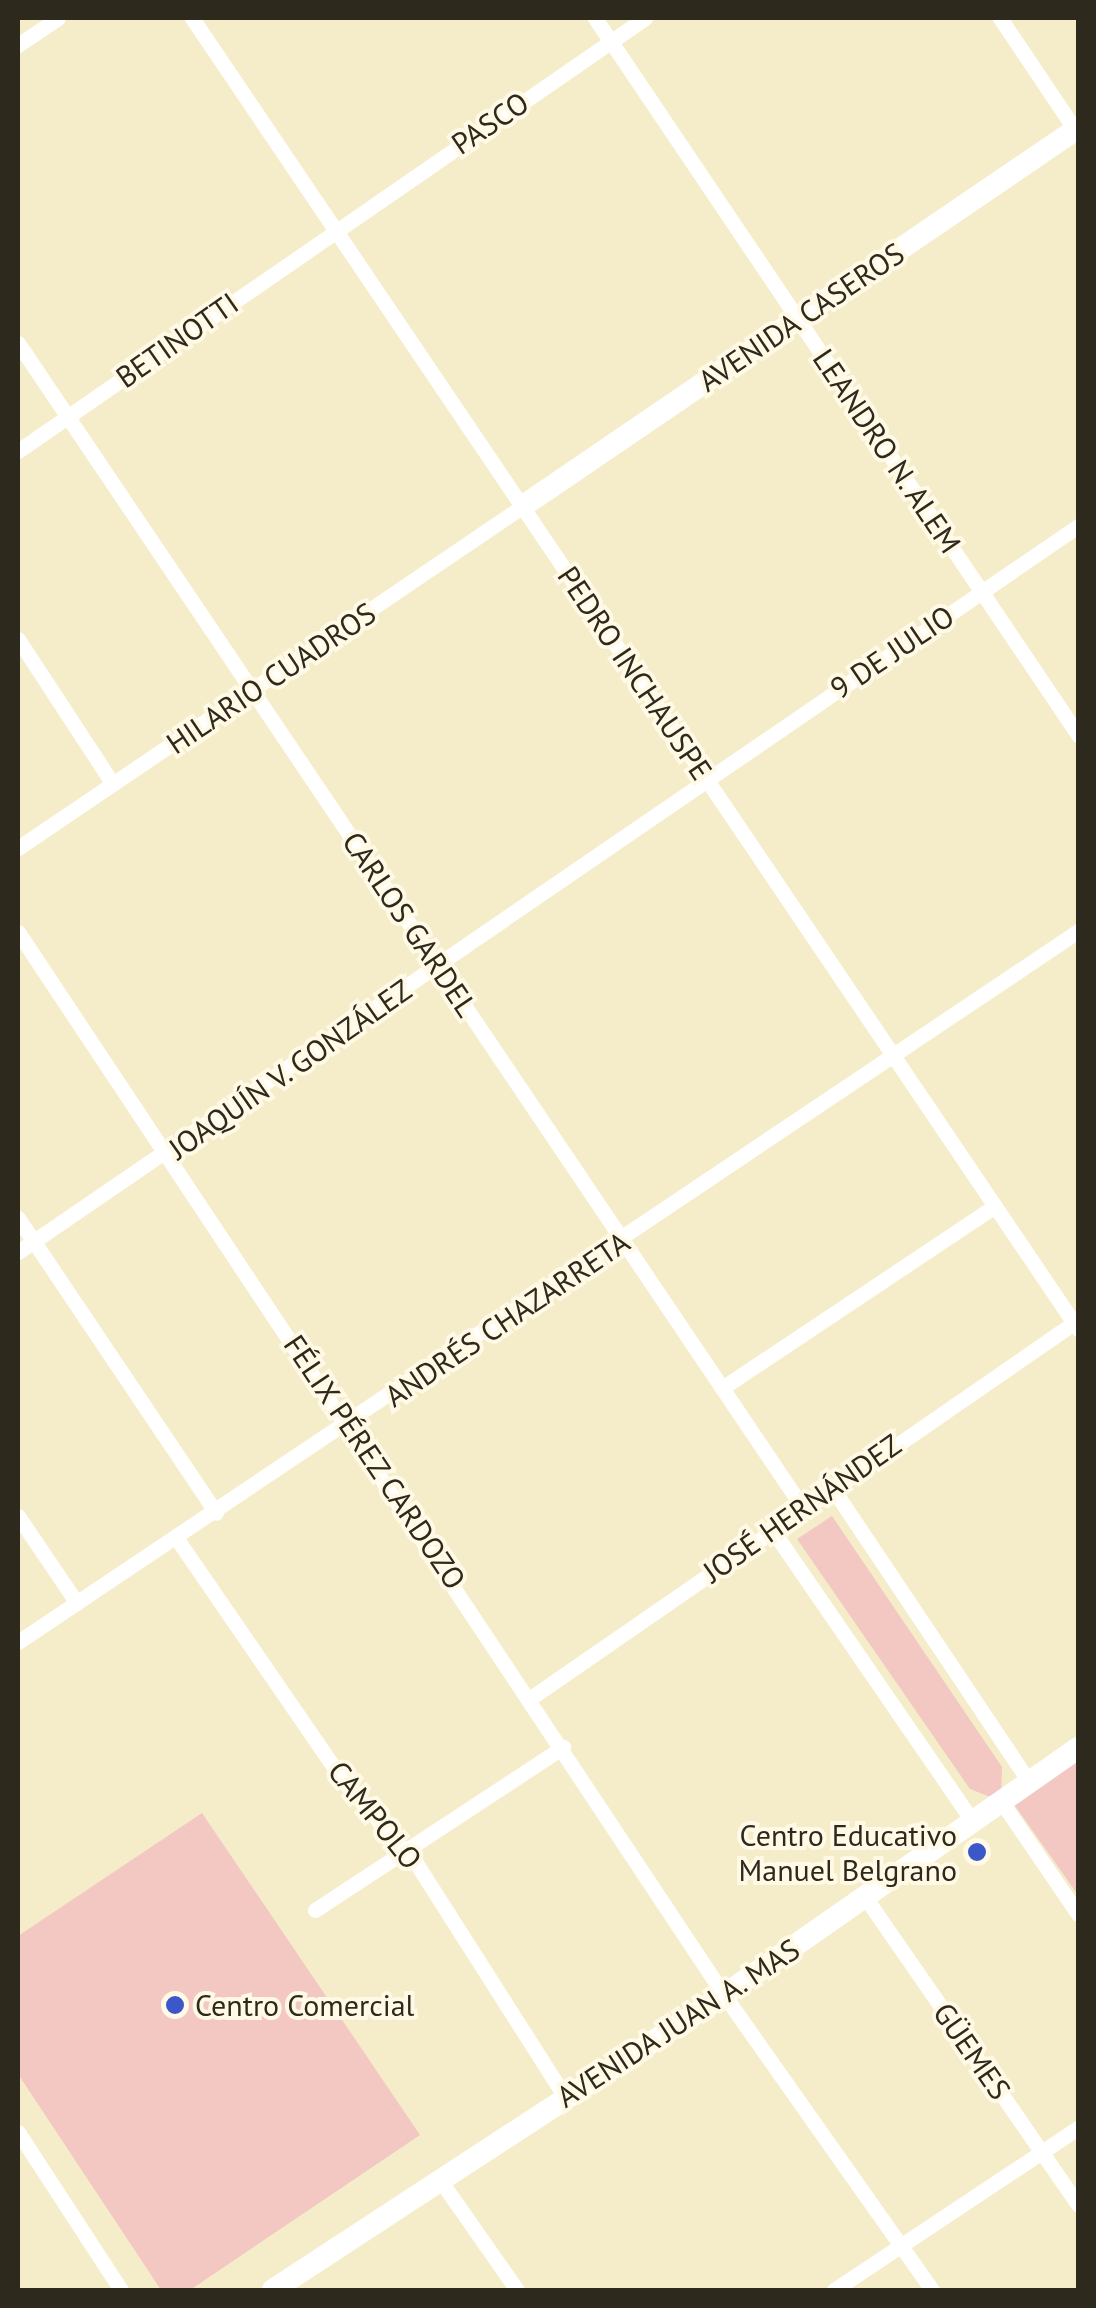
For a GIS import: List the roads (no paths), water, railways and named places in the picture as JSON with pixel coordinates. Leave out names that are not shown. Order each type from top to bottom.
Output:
[{"type":"main road","name":"AVENIDA CASEROS","points":[[523,506],[1078,130]]},
{"type":"main road","name":"AVENIDA JUAN A. MAS","points":[[273,2290],[724,1995],[1078,1748]]},
{"type":"street","points":[[18,45],[58,18]]},
{"type":"street","name":"PEDRO INCHAUSPE","points":[[192,18],[1077,1324]]},
{"type":"street","name":"LEANDRO N. ALEM","points":[[594,18],[1078,735]]},
{"type":"street","name":"PASCO","points":[[335,229],[645,18]]},
{"type":"street","points":[[1000,18],[1078,130]]},
{"type":"street","name":"BETINOTTI","points":[[18,451],[335,229]]},
{"type":"street","name":"CARLOS GARDEL","points":[[18,343],[801,1505]]},
{"type":"street","name":"HILARIO CUADROS","points":[[18,848],[523,506]]},
{"type":"street","name":"9 DE JULIO","points":[[706,778],[1078,526]]},
{"type":"street","points":[[18,640],[113,784]]},
{"type":"street","name":"JOAQUÍN V. GONZÁLEZ","points":[[18,1252],[167,1154],[706,778]]},
{"type":"street","name":"ANDRÉS CHAZARRETA","points":[[18,1642],[351,1426],[1078,931]]},
{"type":"street","name":"FÉLIX PÉREZ CARDOZO","points":[[18,932],[532,1697],[724,1995],[932,2290]]},
{"type":"street","points":[[722,1388],[995,1206]]},
{"type":"street","points":[[18,1218],[216,1514]]},
{"type":"street","name":"JOSÉ HERNÁNDEZ","points":[[532,1697],[801,1505],[1077,1324]]},
{"type":"street","points":[[832,1486],[1029,1782]]},
{"type":"street","points":[[18,1516],[78,1604]]},
{"type":"street","points":[[771,1528],[973,1822]]},
{"type":"street","name":"CAMPOLO","points":[[177,1539],[405,1855],[565,2097]]},
{"type":"street","points":[[316,1910],[564,1747]]},
{"type":"street","points":[[1002,1801],[1078,1914]]},
{"type":"street","name":"GÜEMES","points":[[864,1898],[1078,2205]]},
{"type":"street","points":[[834,2290],[1078,2128]]},
{"type":"street","points":[[18,2132],[122,2290]]},
{"type":"street","points":[[440,2180],[517,2290]]},
{"type":"place","name":"Centro Educativo Manuel Belgrano","points":[[977,1852]]},
{"type":"place","name":"Centro Comercial","points":[[175,2005]]}]
